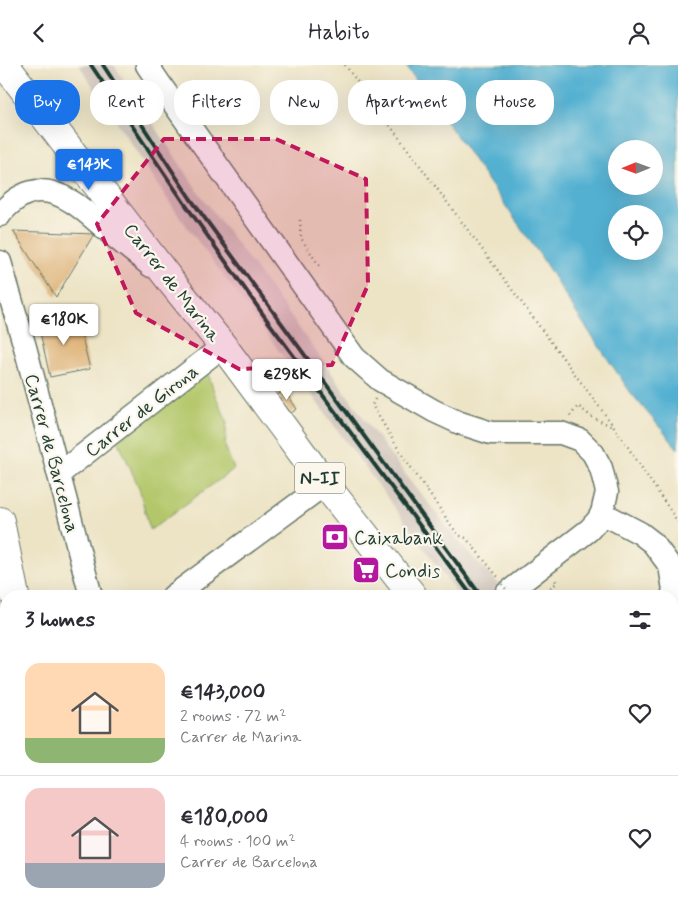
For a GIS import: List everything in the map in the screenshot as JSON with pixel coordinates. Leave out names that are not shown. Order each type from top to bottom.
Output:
[{"type":"main road","name":"Carrer de Marina","points":[[5,65],[173,284],[223,346],[325,484],[408,590]]},
{"type":"main road","points":[[0,521],[14,590]]},
{"type":"street","points":[[147,65],[354,357],[380,380],[434,411],[460,423],[491,433],[561,433],[580,440],[593,453],[602,468],[607,492],[602,513],[598,520],[589,530],[507,590]]},
{"type":"street","points":[[0,215],[11,202],[24,195],[40,191],[58,195],[79,207],[173,284]]},
{"type":"street","name":"Carrer de Barcelona","points":[[3,271],[89,590]]},
{"type":"street","name":"Carrer de Girona","points":[[59,474],[223,346]]},
{"type":"street","points":[[181,590],[325,484]]},
{"type":"street","points":[[602,513],[640,533],[653,543],[670,566],[674,590]]},
{"type":"path","points":[[345,65],[614,428],[678,522]]},
{"type":"path","points":[[300,220],[301,238],[320,267]]},
{"type":"path","points":[[378,394],[372,405],[398,450],[458,535],[466,538],[505,590]]},
{"type":"path","points":[[569,417],[578,406],[592,417],[614,428]]},
{"type":"path","points":[[546,590],[556,583],[551,576]]},
{"type":"highlighted area","points":[[164,139],[276,139],[366,179],[368,285],[332,365],[239,369],[136,313],[97,224]]},
{"type":"shaded area","points":[[79,65],[114,65],[124,80],[90,80],[90,82]]},
{"type":"shaded area","points":[[119,125],[154,125],[198,191],[394,460],[464,548],[502,590],[455,590],[174,209]]},
{"type":"green space","points":[[207,371],[227,421],[225,446],[234,469],[150,530],[139,488],[118,440]]},
{"type":"water","points":[[405,65],[678,65],[678,449],[631,393],[577,314],[540,255],[449,125],[466,125],[466,80],[416,80]]},
{"type":"building","points":[[13,231],[94,234],[56,297]]},
{"type":"building","points":[[76,314],[90,369],[50,377],[38,323]]},
{"type":"building","points":[[284,390],[297,409],[291,413],[277,395]]},
{"type":"railway","points":[[91,65],[185,204],[267,320],[468,590]]},
{"type":"railway","points":[[103,65],[190,198],[477,590]]},
{"type":"place","name":"Caixabank","points":[[335,537]]},
{"type":"place","name":"Condis","points":[[366,570]]}]
